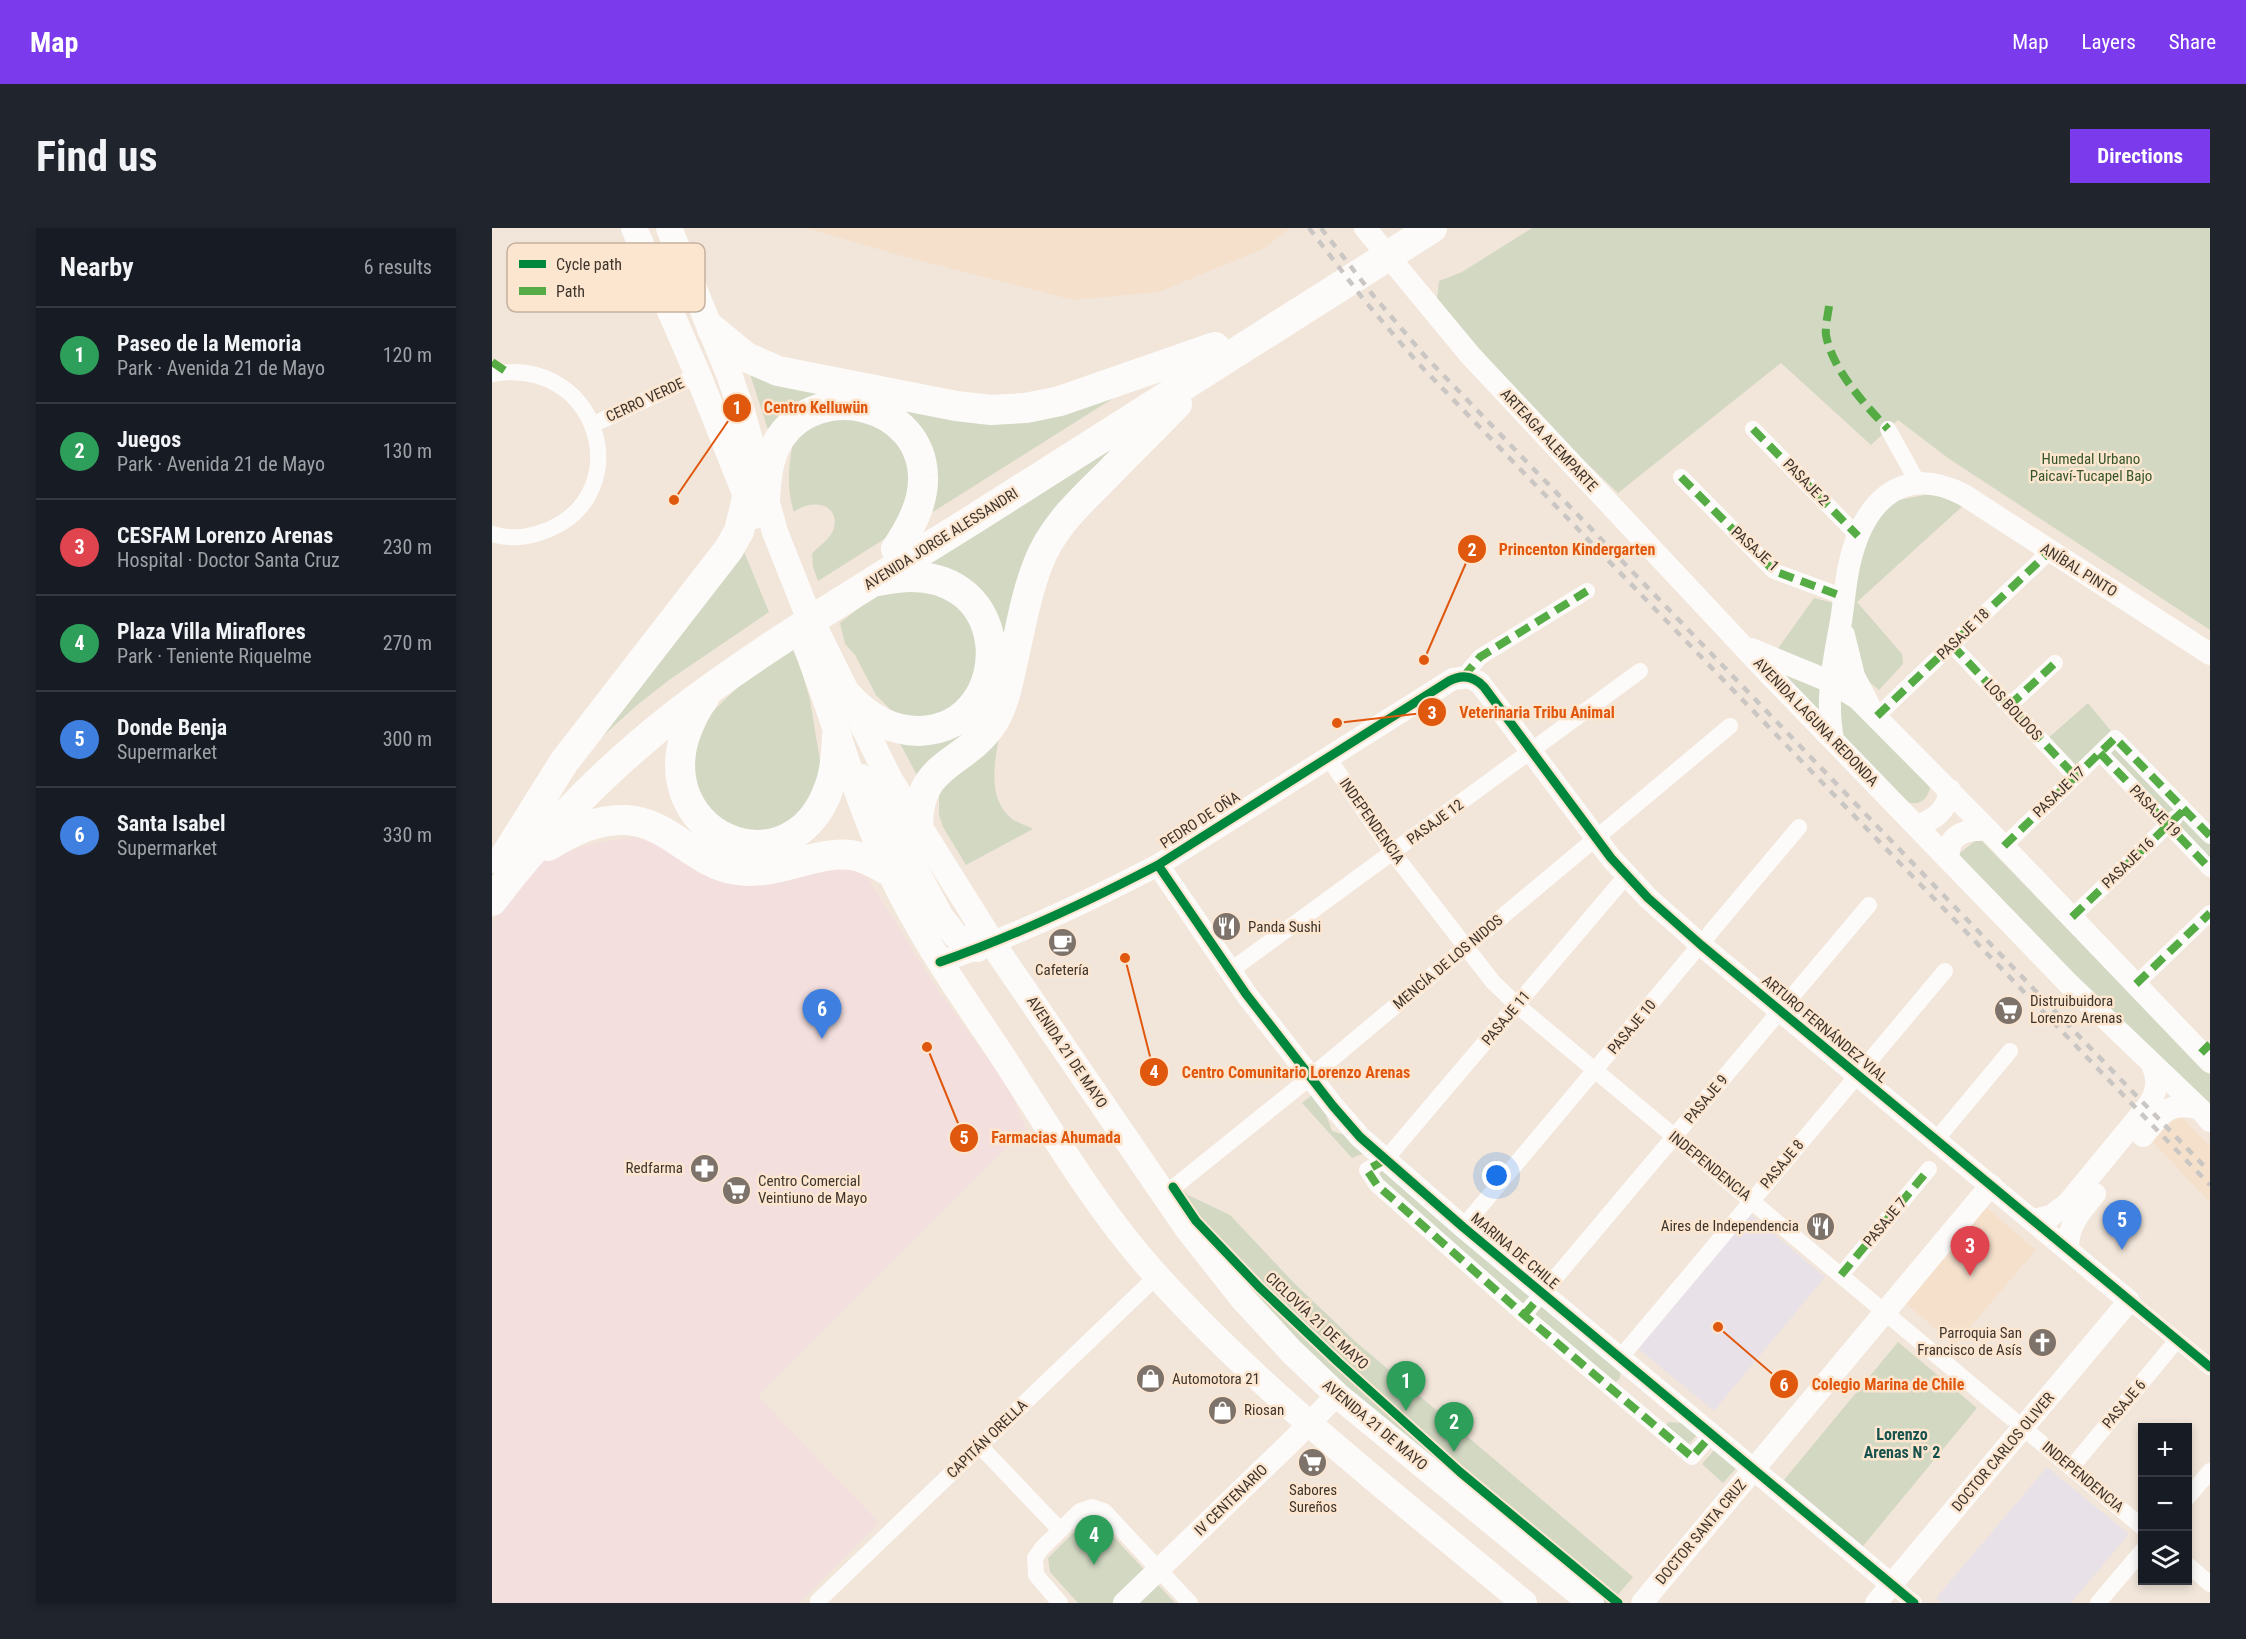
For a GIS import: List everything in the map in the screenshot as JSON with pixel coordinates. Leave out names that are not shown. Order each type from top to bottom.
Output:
[{"type":"highway","name":"AVENIDA JORGE ALESSANDRI","points":[[1302,301],[1401,228]]},
{"type":"highway","name":"AVENIDA JORGE ALESSANDRI","points":[[832,598],[870,584],[1302,301],[1432,228]]},
{"type":"highway","points":[[712,329],[722,340],[746,357],[778,371],[956,406],[991,410],[1026,408],[1060,401],[1215,357]]},
{"type":"highway","points":[[918,826],[921,797],[930,780],[976,742],[998,712],[1011,672],[1033,577],[1054,532],[1077,504],[1215,357]]},
{"type":"highway","name":"AVENIDA JORGE ALESSANDRI","points":[[492,901],[505,866],[563,793],[630,730],[702,674],[779,632],[832,598],[896,549],[1215,357]]},
{"type":"highway","points":[[505,866],[535,805],[575,746],[729,549],[756,499],[780,438],[794,422],[813,411],[835,405],[852,405],[871,409],[903,428],[916,447],[922,467],[923,487],[917,510],[896,549]]},
{"type":"highway","points":[[848,696],[860,710],[880,722],[903,730],[924,731],[947,725],[965,713],[979,697],[988,674],[991,649],[987,625],[977,606],[964,593],[949,585],[913,578],[897,578],[870,584]]},
{"type":"highway","name":"AVENIDA JORGE ALESSANDRI","points":[[505,866],[658,729],[779,632]]},
{"type":"highway","points":[[710,689],[694,714],[684,739],[680,761],[681,783],[687,802],[699,818],[728,838],[751,844],[774,843],[785,840],[805,828],[820,807],[831,784],[840,744]]},
{"type":"highway","points":[[505,866],[578,829],[616,820],[651,825],[671,835],[702,858],[734,870],[747,872],[772,870],[829,856],[850,855],[860,857],[889,871]]},
{"type":"main road","points":[[634,228],[641,243]]},
{"type":"main road","points":[[669,228],[675,243]]},
{"type":"main road","points":[[671,312],[756,499]]},
{"type":"main road","points":[[705,312],[743,415],[756,499],[784,592],[820,684],[864,813],[889,871],[918,928],[1084,1180],[1127,1240],[1157,1276],[1245,1366],[1524,1603]]},
{"type":"main road","name":"AVENIDA 21 DE MAYO","points":[[756,499],[806,610],[890,780],[984,946],[1211,1261],[1292,1352],[1337,1395],[1591,1603]]},
{"type":"main road","points":[[840,744],[879,802],[941,917],[955,935],[984,946]]},
{"type":"street","name":"ARTEAGA ALEMPARTE","points":[[1365,228],[1470,355],[1742,645]]},
{"type":"street","name":"CERRO VERDE","points":[[492,362],[499,373],[533,374],[558,384],[579,402],[592,425],[598,454],[597,469],[587,496],[578,508],[555,527],[542,533],[513,537],[492,534]]},
{"type":"street","name":"CERRO VERDE","points":[[592,425],[698,375]]},
{"type":"street","name":"PASAJE 2","points":[[1753,429],[1858,536]]},
{"type":"street","points":[[1833,739],[1829,707],[1831,682],[1849,566],[1858,536],[1867,516],[1887,495],[1899,487],[1917,483],[1888,429]]},
{"type":"street","name":"PASAJE 1","points":[[1681,477],[1774,571],[1843,608]]},
{"type":"street","name":"ANÍBAL PINTO","points":[[1917,483],[1933,483],[1948,487],[2210,654]]},
{"type":"street","name":"PASAJE 18","points":[[1877,716],[2050,551]]},
{"type":"street","name":"PEDRO DE OÑA","points":[[940,962],[984,946],[1112,889],[1158,865],[1327,756],[1449,681],[1463,677],[1480,657],[1587,591]]},
{"type":"street","points":[[1843,608],[1847,651],[1854,676],[1877,716]]},
{"type":"street","name":"AVENIDA LAGUNA REDONDA","points":[[1742,645],[1831,682],[1858,699],[1950,790],[2136,984],[2207,1053]]},
{"type":"street","name":"AVENIDA LAGUNA REDONDA","points":[[1742,645],[2067,982],[2205,1115]]},
{"type":"street","name":"LOS BOLDOS","points":[[1952,645],[2075,776]]},
{"type":"street","points":[[2009,705],[2055,663]]},
{"type":"street","name":"PASAJE 12","points":[[1230,971],[1640,671]]},
{"type":"street","name":"ARTURO FERNÁNDEZ VIAL","points":[[1463,677],[1480,683],[1596,838],[1626,876],[1648,898],[1780,1011],[2210,1367]]},
{"type":"street","name":"MENCÍA DE LOS NIDOS","points":[[1164,1195],[1311,1077],[1730,726]]},
{"type":"street","name":"PASAJE 17","points":[[1996,838],[2075,776],[2115,738]]},
{"type":"street","name":"PASAJE 19","points":[[2115,738],[2210,836]]},
{"type":"street","name":"PASAJE 19","points":[[2100,753],[2210,869]]},
{"type":"street","name":"INDEPENDENCIA","points":[[1327,756],[1393,853],[1493,982],[1518,1006],[2138,1524]]},
{"type":"street","points":[[1917,826],[1940,815],[1947,804],[1950,790]]},
{"type":"street","name":"PASAJE 16","points":[[2072,917],[2184,809]]},
{"type":"street","name":"PASAJE 10","points":[[1463,1227],[1799,827]]},
{"type":"street","points":[[1949,859],[1949,848],[1957,835],[1972,829],[1996,838]]},
{"type":"street","name":"MARINA DE CHILE","points":[[1158,865],[1230,971],[1346,1122],[1385,1160],[1463,1227],[1914,1603]]},
{"type":"street","name":"PASAJE 11","points":[[1385,1160],[1626,876]]},
{"type":"street","name":"PASAJE 9","points":[[1543,1293],[1869,905]]},
{"type":"street","points":[[2136,984],[2210,913]]},
{"type":"street","name":"PASAJE 8","points":[[1620,1358],[1945,971]]},
{"type":"street","points":[[1936,1140],[2010,1051]]},
{"type":"street","points":[[2032,1220],[2051,1216],[2068,1203],[2147,1107],[2157,1087],[2156,1075],[2151,1062]]},
{"type":"street","points":[[2068,1250],[2069,1232],[2074,1220],[2162,1114],[2177,1107],[2205,1115]]},
{"type":"street","points":[[1385,1160],[1367,1170],[1377,1185],[1524,1315],[1692,1457],[1712,1434]]},
{"type":"street","name":"PASAJE 7","points":[[1841,1275],[1929,1169]]},
{"type":"street","name":"DOCTOR SANTA CRUZ","points":[[1642,1603],[1990,1185]]},
{"type":"street","name":"CAPITÁN ORELLA","points":[[818,1601],[1157,1276]]},
{"type":"street","name":"MARINA DE CHILE","points":[[1524,1315],[1543,1293]]},
{"type":"street","name":"DOCTOR CARLOS OLIVER","points":[[1876,1603],[2129,1301]]},
{"type":"street","name":"PASAJE 6","points":[[2071,1468],[2177,1340]]},
{"type":"street","name":"IV CENTENARIO","points":[[1124,1603],[1337,1395]]},
{"type":"street","points":[[980,1446],[1060,1530]]},
{"type":"street","points":[[2192,1491],[2210,1471]]},
{"type":"street","points":[[1060,1603],[1038,1579],[1034,1564],[1038,1553],[1060,1530],[1084,1509],[1092,1507],[1100,1509],[1190,1603]]},
{"type":"street","points":[[2098,1603],[2138,1556]]},
{"type":"street","points":[[2192,1569],[2210,1584]]},
{"type":"shaded area","points":[[805,228],[1290,228],[1265,248],[1159,292],[1073,300],[902,256]]},
{"type":"shaded area","points":[[635,837],[662,847],[815,868],[855,867],[867,877],[938,990],[1010,1089],[1026,1129],[758,1396],[879,1523],[799,1603],[492,1603],[492,922],[541,862],[585,845]]},
{"type":"shaded area","points":[[2178,1118],[2184,1119],[2210,1146],[2210,1202],[2152,1142],[2171,1122]]},
{"type":"shaded area","points":[[1986,1207],[2036,1250],[1955,1345],[1905,1303]]},
{"type":"shaded area","points":[[1749,1213],[1825,1277],[1714,1411],[1636,1347]]},
{"type":"shaded area","points":[[2047,1467],[2129,1534],[2071,1603],[1942,1603],[1936,1598]]},
{"type":"green space","name":"Humedal Urbano Paicaví-Tucapel Bajo","points":[[1532,228],[2210,228],[2210,630],[1948,458],[1898,420],[1871,445],[1781,363],[1618,493],[1532,411],[1437,299],[1439,281],[1462,272]]},
{"type":"green space","points":[[751,369],[959,413],[1131,387],[920,520],[929,497],[881,404],[769,433],[751,377]]},
{"type":"green space","points":[[829,413],[894,429],[916,492],[886,538],[818,581],[813,567],[812,554],[830,536],[835,519],[828,508],[822,505],[807,505],[794,512],[789,480],[792,448],[785,440]]},
{"type":"green space","points":[[1149,421],[1066,503],[992,711],[918,777],[896,736],[936,736],[999,647],[918,571]]},
{"type":"green space","points":[[1944,491],[1966,503],[1857,602],[1902,654],[1903,664],[1879,690],[1867,680],[1855,656],[1842,568],[1884,503]]},
{"type":"green space","points":[[742,547],[769,612],[669,680],[636,706],[583,754]]},
{"type":"green space","points":[[902,583],[969,608],[981,673],[944,719],[896,715],[876,695],[855,655],[845,644],[840,623],[872,598]]},
{"type":"green space","points":[[1814,598],[1834,603],[1824,722],[1767,664]]},
{"type":"green space","points":[[795,648],[810,700],[821,767],[810,806],[765,835],[716,823],[688,768],[710,714],[739,686]]},
{"type":"green space","points":[[1835,698],[1849,703],[1923,779],[1930,788],[1923,800],[1917,803],[1903,801],[1832,724]]},
{"type":"green space","points":[[2088,703],[2111,731],[2075,766],[2046,740]]},
{"type":"green space","points":[[1003,720],[994,772],[998,798],[1003,809],[1012,819],[1033,829],[966,865],[943,827],[939,815],[939,792]]},
{"type":"green space","points":[[2114,742],[2210,844],[2210,861],[2105,750]]},
{"type":"green space","points":[[1979,838],[2210,1075],[2210,1110],[1956,856]]},
{"type":"green space","points":[[1312,1095],[1324,1109],[1332,1131],[1348,1136],[1365,1153],[1352,1158],[1302,1103]]},
{"type":"green space","points":[[1384,1169],[1621,1366],[1620,1378],[1615,1383],[1376,1177]]},
{"type":"green space","points":[[1182,1189],[1188,1195],[1230,1215],[1295,1284],[1356,1342],[1633,1577],[1611,1603],[1604,1603],[1326,1370],[1270,1315],[1179,1204],[1179,1192]]},
{"type":"green space","points":[[1898,1342],[1977,1408],[1863,1546],[1784,1480]]},
{"type":"green space","points":[[1669,1422],[1682,1423],[1697,1435],[1688,1445],[1666,1425]]},
{"type":"green space","points":[[1717,1447],[1738,1466],[1723,1483],[1702,1464]]},
{"type":"green space","points":[[1087,1519],[1098,1520],[1175,1603],[1078,1603],[1050,1572],[1048,1558]]},
{"type":"railway","points":[[1309,228],[1364,300],[1417,362],[2210,1185]]},
{"type":"railway","points":[[1321,228],[1372,294],[1424,355],[2204,1166]]},
{"type":"marked path","points":[[1829,306],[1826,335],[1835,361],[1860,398],[1888,429]]},
{"type":"marked path","points":[[492,362],[507,372]]},
{"type":"marked path","points":[[1753,429],[1858,536]]},
{"type":"marked path","points":[[1681,477],[1774,571],[1844,597]]},
{"type":"marked path","points":[[1877,716],[2050,551]]},
{"type":"marked path","points":[[1463,677],[1480,657],[1587,591]]},
{"type":"marked path","points":[[1952,645],[2075,776]]},
{"type":"marked path","points":[[2009,706],[2055,663]]},
{"type":"marked path","points":[[2004,846],[2115,738],[2210,836]]},
{"type":"marked path","points":[[2100,753],[2210,869]]},
{"type":"marked path","points":[[2072,917],[2185,809]]},
{"type":"marked path","points":[[2136,984],[2210,913]]},
{"type":"marked path","points":[[2201,1053],[2210,1044]]},
{"type":"marked path","points":[[1385,1160],[1367,1170],[1377,1185],[1524,1315],[1692,1457],[1712,1434]]},
{"type":"marked path","points":[[1841,1275],[1929,1169]]},
{"type":"marked path","points":[[1524,1315],[1543,1293]]},
{"type":"cycle path","points":[[940,962],[1050,918],[1158,865],[1449,681],[1459,677],[1472,678],[1484,687],[1611,858],[1648,898],[1701,945],[2210,1367]]},
{"type":"cycle path","points":[[1158,865],[1246,994],[1360,1137],[1463,1227],[1914,1603]]},
{"type":"cycle path","name":"CICLOVÍA 21 DE MAYO","points":[[1173,1187],[1196,1221],[1259,1287],[1338,1362],[1460,1472],[1618,1603]]},
{"type":"place","name":"Centro Kelluwün","points":[[674,500]]},
{"type":"place","name":"Princenton Kindergarten","points":[[1424,660]]},
{"type":"place","name":"Veterinaria Tribu Animal","points":[[1337,723]]},
{"type":"place","name":"Panda Sushi","points":[[1227,927]]},
{"type":"place","name":"Cafetería","points":[[1062,943]]},
{"type":"place","name":"Centro Comunitario Lorenzo Arenas","points":[[1125,958]]},
{"type":"place","name":"Distruibuidora Lorenzo Arenas","points":[[2009,1010]]},
{"type":"place","name":"Santa Isabel","points":[[822,1039]]},
{"type":"place","name":"Farmacias Ahumada","points":[[927,1047]]},
{"type":"place","name":"Redfarma","points":[[704,1168]]},
{"type":"place","name":"Centro Comercial Veintiuno de Mayo","points":[[737,1190]]},
{"type":"place","name":"Aires de Independencia","points":[[1820,1226]]},
{"type":"place","name":"Donde Benja","points":[[2122,1250]]},
{"type":"place","name":"CESFAM Lorenzo Arenas","points":[[1970,1276]]},
{"type":"place","name":"Colegio Marina de Chile","points":[[1718,1327]]},
{"type":"place","name":"Parroquia San Francisco de Asís","points":[[2043,1342]]},
{"type":"place","name":"Automotora 21","points":[[1151,1379]]},
{"type":"place","name":"Riosan","points":[[1223,1410]]},
{"type":"place","name":"Paseo de la Memoria","points":[[1406,1411]]},
{"type":"place","name":"Juegos","points":[[1454,1452]]},
{"type":"place","name":"Sabores Sureños","points":[[1313,1463]]},
{"type":"place","name":"Plaza Villa Miraflores","points":[[1094,1565]]},
{"type":"district","name":"Lorenzo Arenas N° 2","points":[[1902,1443]]}]
